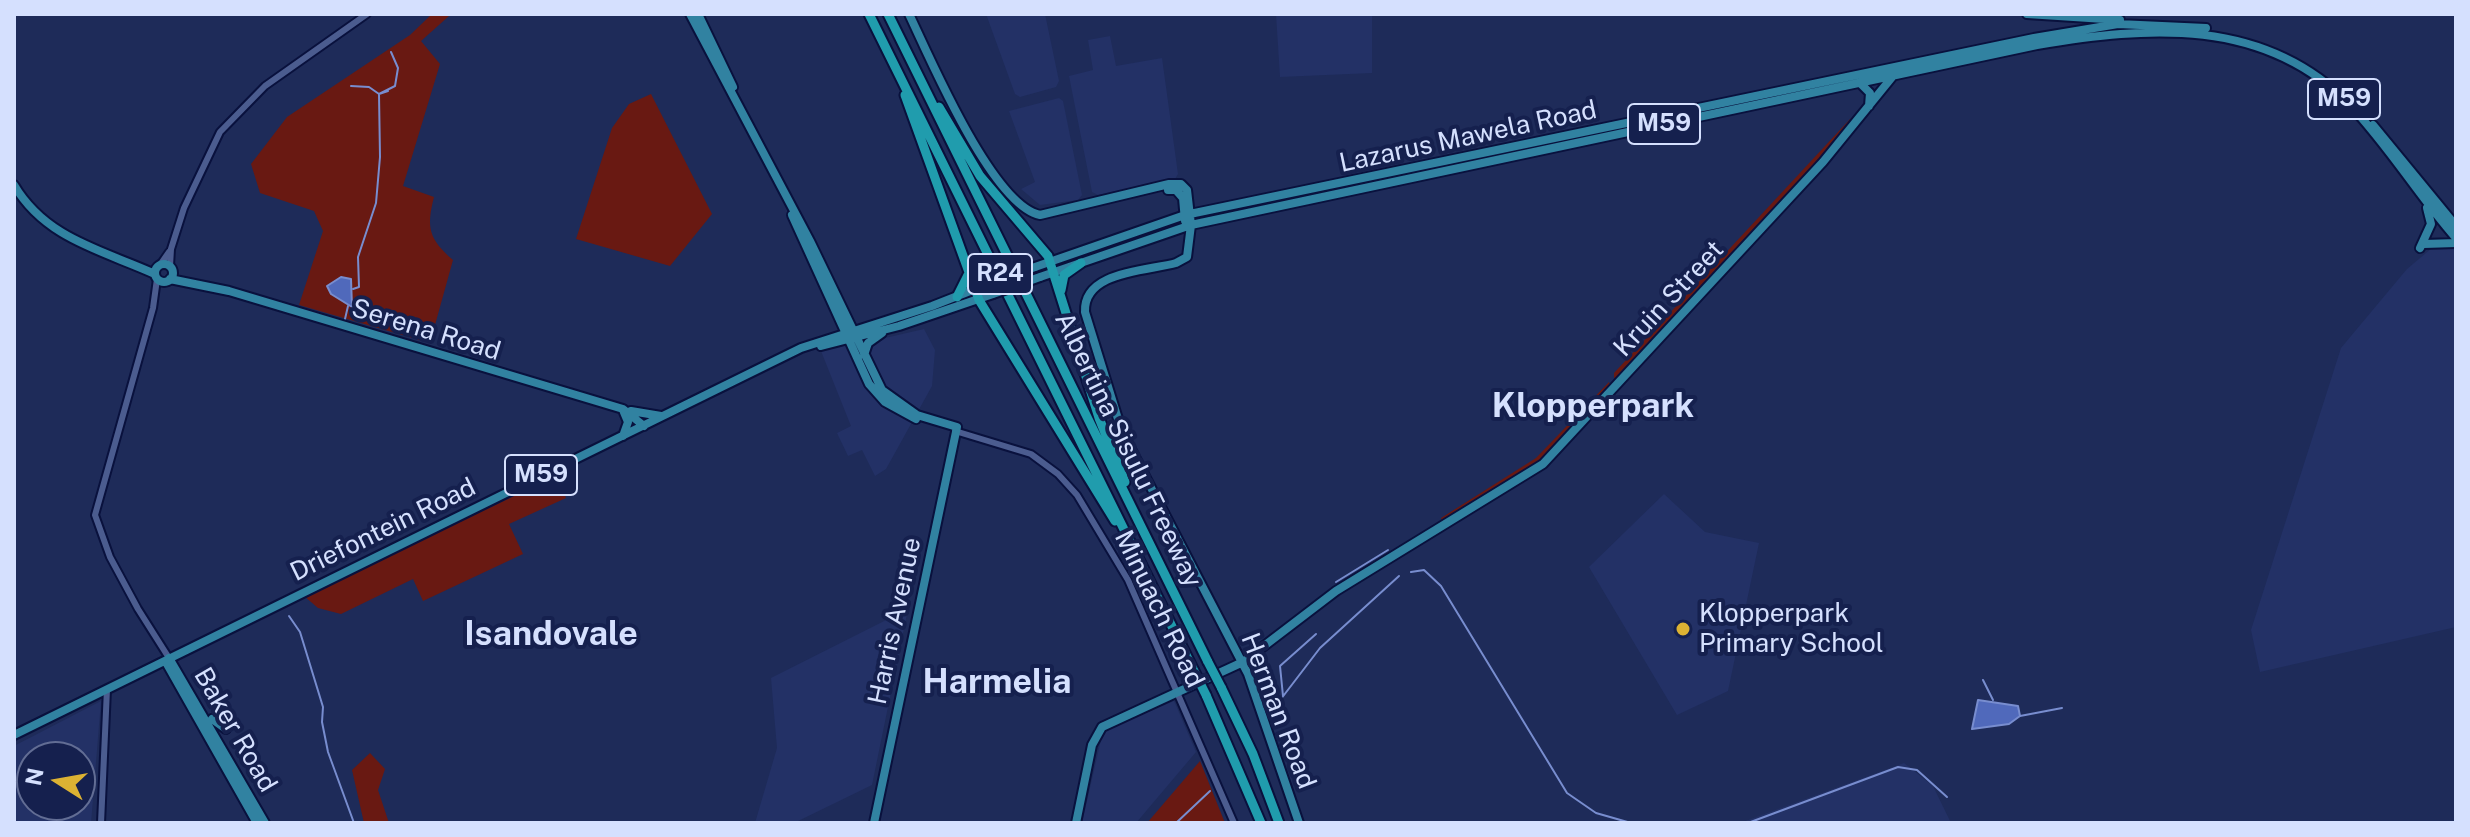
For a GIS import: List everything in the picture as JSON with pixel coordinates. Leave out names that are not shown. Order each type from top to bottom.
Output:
[{"type":"highway","name":"Albertina Sisulu Freeway","points":[[869,14],[1206,695],[1261,823]]},
{"type":"highway","name":"Albertina Sisulu Freeway","points":[[888,14],[1221,687],[1253,754],[1279,823]]},
{"type":"highway","points":[[891,59],[929,155],[979,300],[1127,536]]},
{"type":"highway","points":[[917,74],[980,176],[1051,262],[1099,418],[1134,511]]},
{"type":"highway","points":[[1063,301],[1063,277],[1081,263]]},
{"type":"highway","points":[[957,297],[967,283],[968,273]]},
{"type":"main road","points":[[690,14],[736,99],[875,378],[890,398],[917,415],[958,430]]},
{"type":"main road","points":[[698,14],[736,99]]},
{"type":"main road","points":[[909,14],[978,153],[1032,213],[1181,184],[1187,190],[1185,226]]},
{"type":"main road","points":[[2027,14],[2145,22]]},
{"type":"main road","points":[[2057,16],[2133,32]]},
{"type":"main road","name":"Lazarus Mawela Road","points":[[852,334],[885,330],[979,300],[1185,226],[1860,83],[1896,71],[2093,26],[2145,22],[2187,25],[2238,35],[2307,66],[2353,103],[2451,226]]},
{"type":"main road","name":"Lazarus Mawela Road","points":[[852,334],[869,324],[957,297],[1188,215],[1896,71],[2047,43],[2133,32],[2172,30],[2224,36],[2252,43],[2292,61],[2352,108],[2421,196],[2451,226]]},
{"type":"main road","name":"Kruin Street","points":[[1076,823],[1098,731],[1112,720],[1243,662],[1336,591],[1543,464],[1823,162],[1896,71]]},
{"type":"main road","points":[[1860,83],[1870,93],[1868,106]]},
{"type":"main road","points":[[1501,150],[1529,153]]},
{"type":"main road","name":"Serena Road","points":[[14,185],[38,215],[68,238],[126,262],[624,410],[644,426]]},
{"type":"main road","points":[[1080,204],[1175,189],[1183,198],[1188,215]]},
{"type":"main road","points":[[2421,196],[2432,221],[2422,246],[2445,240],[2456,241]]},
{"type":"main road","points":[[792,212],[845,311],[869,384],[885,402],[903,414],[958,430]]},
{"type":"main road","name":"Herman Road","points":[[1185,226],[1190,253],[1180,262],[1099,283],[1088,295],[1085,312],[1122,432],[1243,662],[1299,823]]},
{"type":"main road","name":"M59","points":[[2451,226],[2456,241]]},
{"type":"main road","points":[[845,311],[869,324]]},
{"type":"main road","points":[[864,355],[868,343],[885,330]]},
{"type":"main road","name":"Driefontein Road","points":[[167,659],[789,354],[852,334]]},
{"type":"main road","points":[[623,436],[628,422],[624,410],[662,416]]},
{"type":"main road","name":"Harris Avenue","points":[[874,823],[958,430]]},
{"type":"main road","points":[[180,672],[180,661],[187,650]]},
{"type":"main road","name":"M59","points":[[14,735],[167,659]]},
{"type":"main road","name":"Baker Road","points":[[167,659],[180,672],[265,823]]},
{"type":"main road","name":"Baker Road","points":[[167,659],[257,823]]},
{"type":"main road","points":[[196,700],[216,724],[226,729]]},
{"type":"street","points":[[167,659],[110,557],[95,515],[171,249],[196,178],[220,132],[265,86],[367,14]]},
{"type":"street","name":"Minuach Road","points":[[958,430],[1031,454],[1058,474],[1077,495],[1120,563],[1234,823]]},
{"type":"street","points":[[101,823],[107,689]]},
{"type":"shaded area","points":[[432,14],[449,16],[421,41],[440,64],[403,186],[434,197],[430,225],[434,239],[453,260],[430,343],[299,305],[323,231],[314,211],[260,193],[251,164],[287,117],[410,35]]},
{"type":"shaded area","points":[[986,14],[1045,14],[1059,81],[1056,87],[1020,97],[1015,94]]},
{"type":"shaded area","points":[[1276,14],[1372,14],[1372,73],[1280,77]]},
{"type":"shaded area","points":[[1110,36],[1116,66],[1162,58],[1178,174],[1175,179],[1098,195],[1092,192],[1069,76],[1093,70],[1088,40]]},
{"type":"shaded area","points":[[651,94],[712,214],[670,266],[576,239],[612,128],[629,104]]},
{"type":"shaded area","points":[[1059,98],[1063,101],[1082,195],[1078,200],[1040,205],[1021,189],[1035,182],[1009,111]]},
{"type":"shaded area","points":[[1851,118],[1841,135],[1620,377],[1614,378],[1614,373]]},
{"type":"shaded area","points":[[2453,247],[2456,251],[2456,627],[2260,672],[2251,630],[2341,348],[2407,269],[2432,248]]},
{"type":"shaded area","points":[[341,277],[351,279],[352,307],[331,294],[327,286]]},
{"type":"shaded area","points":[[924,329],[935,350],[932,386],[886,469],[875,476],[862,450],[848,456],[837,433],[851,426],[821,351],[851,343],[857,355],[885,338]]},
{"type":"shaded area","points":[[1609,382],[1611,387],[1547,457],[1442,521],[1441,518],[1536,458]]},
{"type":"shaded area","points":[[556,476],[566,498],[509,524],[523,554],[423,601],[413,579],[341,614],[318,608],[304,596]]},
{"type":"shaded area","name":"Klopperpark Primary School","points":[[1664,494],[1705,532],[1759,543],[1728,691],[1677,715],[1589,567]]},
{"type":"shaded area","points":[[908,609],[872,785],[794,823],[755,823],[777,748],[771,678]]},
{"type":"shaded area","points":[[1978,700],[2018,706],[2020,716],[2009,724],[1972,729]]},
{"type":"shaded area","points":[[101,701],[96,762],[96,741],[24,741]]},
{"type":"shaded area","points":[[1174,701],[1196,752],[1136,823],[1082,823],[1103,731]]},
{"type":"shaded area","points":[[16,745],[16,821],[91,821],[14,823]]},
{"type":"shaded area","points":[[370,753],[385,769],[378,790],[389,823],[364,823],[352,770]]},
{"type":"shaded area","points":[[1200,761],[1225,823],[1147,823]]},
{"type":"shaded area","points":[[1904,763],[1933,786],[1951,823],[1740,823]]},
{"type":"waterway","points":[[388,91],[379,94],[395,86],[398,68],[391,52]]},
{"type":"waterway","points":[[351,86],[369,87],[379,94],[380,157],[376,203],[358,257],[359,287],[353,289]]},
{"type":"waterway","points":[[345,319],[348,306]]},
{"type":"waterway","points":[[1336,582],[1388,550]]},
{"type":"waterway","points":[[1411,572],[1424,570],[1441,586],[1567,793],[1596,813],[1631,823]]},
{"type":"waterway","points":[[1271,712],[1320,648],[1399,576]]},
{"type":"waterway","points":[[289,616],[300,632],[323,707],[322,722],[328,752],[354,823]]},
{"type":"waterway","points":[[1283,696],[1280,666],[1316,634]]},
{"type":"waterway","points":[[1983,680],[1993,700]]},
{"type":"waterway","points":[[2020,716],[2062,708]]},
{"type":"waterway","points":[[1748,823],[1898,767],[1917,770],[1947,797]]},
{"type":"waterway","points":[[1176,823],[1210,791]]},
{"type":"place","name":"Klopperpark Primary School","points":[[1683,629]]},
{"type":"district","name":"Klopperpark","points":[[1593,407]]},
{"type":"district","name":"Isandovale","points":[[551,635]]},
{"type":"district","name":"Harmelia","points":[[997,683]]}]
